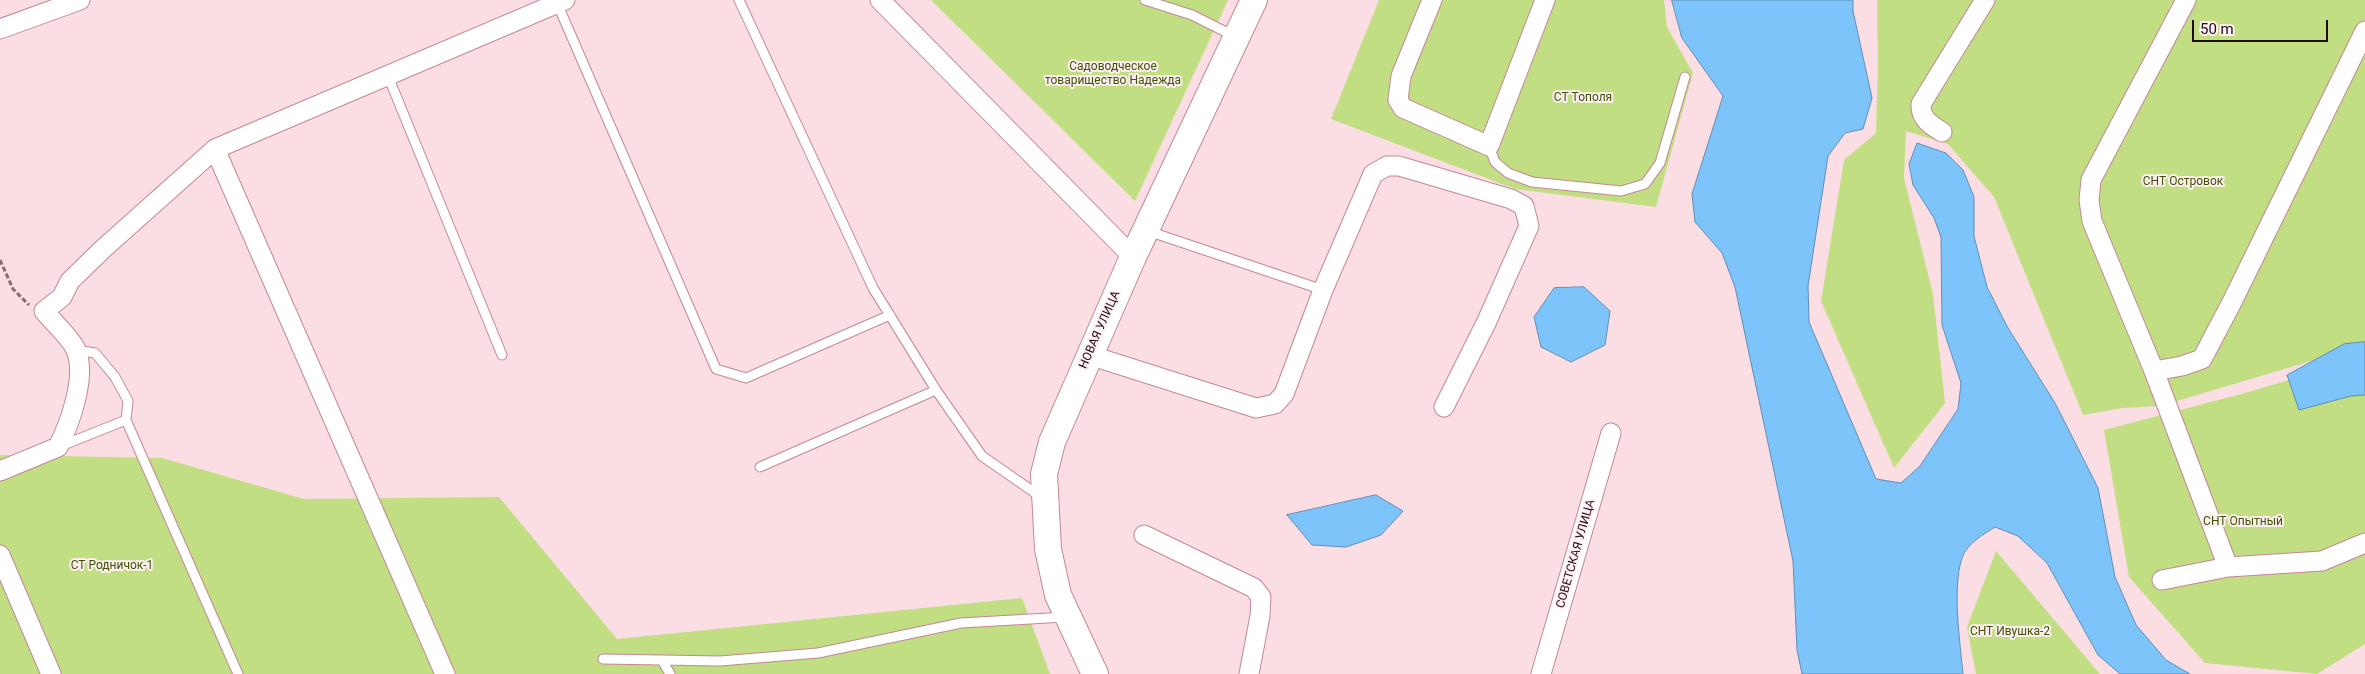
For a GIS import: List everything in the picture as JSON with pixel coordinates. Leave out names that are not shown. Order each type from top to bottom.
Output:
[{"type":"street","points":[[0,29],[80,0]]},
{"type":"street","points":[[880,0],[1133,257]]},
{"type":"street","name":"НОВАЯ УЛИЦА","points":[[1095,674],[1058,596],[1048,549],[1044,474],[1052,442],[1089,355],[1254,0]]},
{"type":"street","points":[[1432,0],[1401,76],[1398,100],[1403,108],[1489,146],[1545,0]]},
{"type":"street","points":[[1942,132],[1928,123],[1921,112],[1921,104],[1985,0]]},
{"type":"street","points":[[2186,0],[2091,180],[2089,200],[2092,221],[2154,371],[2228,566]]},
{"type":"street","points":[[0,470],[58,447],[72,413],[77,389],[78,365],[75,350],[44,311],[62,297],[70,281],[104,248],[215,149],[561,2]]},
{"type":"street","points":[[2154,371],[2182,366],[2202,359],[2365,31]]},
{"type":"street","points":[[215,149],[445,674]]},
{"type":"street","points":[[1089,355],[1256,408],[1275,404],[1284,394],[1323,290],[1373,174],[1379,168],[1399,166],[1511,199],[1524,206],[1530,226],[1487,321],[1444,407]]},
{"type":"street","name":"СОВЕТСКАЯ УЛИЦА","points":[[1541,674],[1610,433]]},
{"type":"street","points":[[1144,535],[1254,588],[1261,597],[1260,616],[1249,674]]},
{"type":"street","points":[[2162,580],[2228,566],[2322,561],[2365,543]]},
{"type":"street","points":[[0,554],[51,674]]},
{"type":"lane","points":[[739,0],[873,288],[936,390],[982,456],[1046,501]]},
{"type":"lane","points":[[1145,0],[1192,15],[1236,37]]},
{"type":"lane","points":[[561,2],[716,369],[746,378],[890,315]]},
{"type":"lane","points":[[388,76],[502,355]]},
{"type":"lane","points":[[1489,146],[1495,162],[1508,173],[1532,182],[1621,191],[1645,184],[1660,163],[1685,77]]},
{"type":"lane","points":[[1146,231],[1323,290]]},
{"type":"lane","points":[[75,350],[95,353],[116,377],[128,401],[126,420],[238,674]]},
{"type":"lane","points":[[760,467],[936,390]]},
{"type":"lane","points":[[58,447],[126,420]]},
{"type":"lane","points":[[603,659],[720,661],[818,654],[961,623],[1068,616]]},
{"type":"lane","points":[[662,660],[670,674]]},
{"type":"path","points":[[0,260],[13,289],[26,304],[44,311]]},
{"type":"green space","name":"Садоводческое товарищество Надежда","points":[[931,0],[1228,0],[1135,201]]},
{"type":"green space","name":"СТ Тополя","points":[[1379,0],[1664,0],[1667,27],[1693,73],[1656,207],[1515,189],[1331,119]]},
{"type":"green space","name":"СНТ Островок","points":[[1877,0],[2365,0],[2365,345],[2160,406],[2122,408],[2083,415],[1994,197],[1948,144],[1906,131],[1904,178],[1933,294],[1945,403],[1894,468],[1821,301],[1844,160],[1876,133]]},
{"type":"green space","name":"СНТ Опытный","points":[[2365,357],[2365,644],[2317,674],[2205,663],[2129,577],[2104,430],[2245,393]]},
{"type":"green space","name":"СТ Родничок-1","points":[[0,455],[162,458],[304,499],[499,497],[617,639],[1022,598],[1050,674],[0,674]]},
{"type":"green space","name":"СНТ Ивушка-2","points":[[1996,551],[2100,674],[1976,674],[1967,627]]},
{"type":"water","points":[[1672,0],[1853,0],[1853,11],[1872,98],[1863,129],[1845,133],[1828,156],[1808,286],[1809,322],[1876,479],[1901,483],[1920,466],[1958,409],[1961,383],[1942,325],[1941,237],[1934,218],[1913,185],[1909,164],[1917,143],[1946,153],[1963,170],[1974,197],[1974,236],[1987,287],[2008,328],[2055,403],[2098,488],[2115,577],[2136,625],[2166,660],[2190,674],[2120,674],[2098,655],[2047,563],[2018,536],[1995,527],[1968,548],[1964,553],[1959,570],[1957,599],[1963,674],[1802,674],[1797,650],[1793,561],[1735,287],[1722,253],[1695,222],[1692,194],[1723,96],[1682,38]]},
{"type":"water","points":[[1584,287],[1610,311],[1605,345],[1571,362],[1541,347],[1534,317],[1554,288]]},
{"type":"water","points":[[2365,342],[2365,395],[2351,396],[2299,410],[2287,375],[2344,344]]},
{"type":"water","points":[[1376,495],[1403,511],[1381,535],[1346,547],[1312,545],[1287,515]]}]
